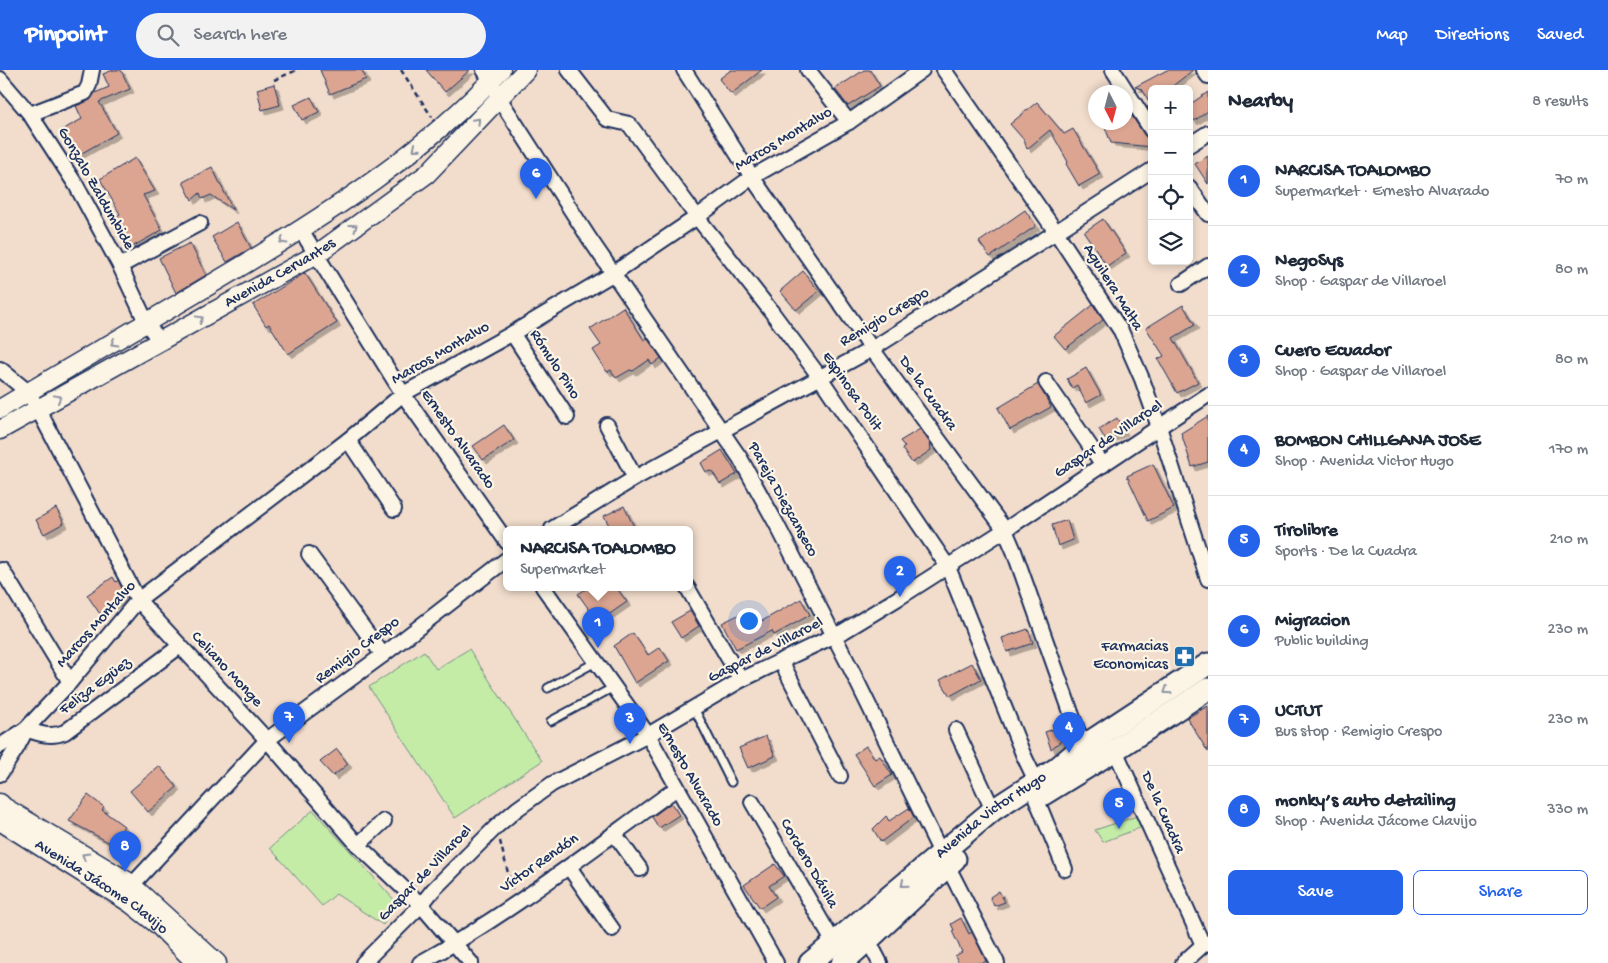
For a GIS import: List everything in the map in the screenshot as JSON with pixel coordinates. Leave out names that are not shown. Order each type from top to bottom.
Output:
[{"type":"main road","name":"Avenida Victor Hugo","points":[[810,963],[944,859],[993,827],[1036,790],[1087,756],[1208,664]]},
{"type":"main road","name":"Avenida Victor Hugo","points":[[1087,756],[1115,750],[1208,689]]},
{"type":"main road","name":"Avenida Victor Hugo","points":[[842,963],[868,940],[944,859],[994,810],[1036,790]]},
{"type":"street","points":[[30,114],[84,93],[89,85],[92,70]]},
{"type":"street","name":"Avenida Cervantes","points":[[0,430],[317,254],[427,174],[526,70]]},
{"type":"street","name":"Espinosa Polit","points":[[569,70],[607,119],[629,124],[697,217],[772,311],[820,376],[948,566],[1023,754],[1065,869]]},
{"type":"street","name":"De la Cuadra","points":[[684,70],[752,177],[872,349],[1005,530],[1087,756]]},
{"type":"street","points":[[808,70],[848,122]]},
{"type":"street","name":"Marcos Montalvo","points":[[0,746],[26,729],[70,682],[138,600],[348,440],[402,394],[513,333],[614,273],[752,177],[848,122],[922,70]]},
{"type":"street","name":"Aguilera Malta","points":[[944,70],[1056,232],[1121,331],[1142,379],[1159,427],[1208,579]]},
{"type":"street","points":[[1113,70],[1151,130]]},
{"type":"street","points":[[1204,70],[1208,76]]},
{"type":"street","name":"Avenida Cervantes","points":[[0,409],[147,324],[301,230],[394,166],[440,129],[492,73]]},
{"type":"street","name":"Pareja Diezcanseco","points":[[492,73],[499,98],[589,238],[740,458],[776,523],[850,667],[997,963]]},
{"type":"street","name":"Gonzalo Zaldumbide","points":[[0,79],[30,114],[76,185],[120,266],[147,324],[160,341]]},
{"type":"street","points":[[1193,142],[1208,133]]},
{"type":"street","name":"Remigio Crespo","points":[[557,526],[635,478],[872,349],[1148,173]]},
{"type":"street","points":[[1193,193],[1208,214]]},
{"type":"street","points":[[120,266],[200,223]]},
{"type":"street","name":"Ernesto Alvarado","points":[[301,230],[402,394],[503,536]]},
{"type":"street","points":[[1181,284],[1208,266]]},
{"type":"street","name":"Rómulo Pino","points":[[513,333],[567,417]]},
{"type":"street","name":"Celiano Monge","points":[[0,369],[28,392],[138,600],[267,740],[358,845],[421,905],[471,963]]},
{"type":"street","points":[[1046,382],[1103,465]]},
{"type":"street","name":"Gaspar de Villaroel","points":[[363,963],[497,826],[552,784],[648,735],[741,680],[833,637],[900,598],[1208,395]]},
{"type":"street","points":[[607,425],[635,478]]},
{"type":"street","points":[[348,440],[394,509]]},
{"type":"street","points":[[309,554],[383,655]]},
{"type":"street","name":"Remigio Crespo","points":[[132,885],[267,740],[383,655],[503,562]]},
{"type":"street","points":[[2,570],[70,682]]},
{"type":"street","name":"Ernesto Alvarado","points":[[546,591],[648,735],[776,963]]},
{"type":"street","points":[[689,591],[741,680]]},
{"type":"street","name":"Feliza Egüez","points":[[26,729],[48,736],[65,732],[180,646]]},
{"type":"street","points":[[781,662],[840,776]]},
{"type":"street","name":"Marcos Montalvo","points":[[0,774],[16,750],[26,729]]},
{"type":"street","points":[[956,730],[994,810]]},
{"type":"street","name":"De la Cuadra","points":[[1115,750],[1206,944]]},
{"type":"street","name":"Víctor Rendón","points":[[420,963],[455,944],[569,867],[677,788]]},
{"type":"street","name":"Cordero Dávila","points":[[752,802],[834,943]]},
{"type":"street","name":"Avenida Jácome Clavijo","points":[[1,812],[132,885],[217,963]]},
{"type":"street","name":"Avenida Jácome Clavijo","points":[[1,812],[130,903],[158,925],[196,963]]},
{"type":"street","points":[[358,845],[384,821]]},
{"type":"street","points":[[614,833],[640,869]]},
{"type":"street","points":[[569,867],[612,929]]},
{"type":"street","points":[[868,940],[880,963]]},
{"type":"street","points":[[1183,963],[1206,944]]},
{"type":"lane","points":[[548,688],[596,662]]},
{"type":"lane","points":[[551,721],[614,687]]},
{"type":"lane","points":[[694,708],[731,782]]},
{"type":"path","points":[[274,80],[297,70]]},
{"type":"path","points":[[401,70],[440,129]]},
{"type":"path","points":[[497,826],[516,903]]},
{"type":"green space","points":[[469,649],[542,761],[455,818],[369,687],[424,651],[436,669]]},
{"type":"green space","points":[[313,810],[397,903],[383,925],[336,894],[322,906],[270,848]]},
{"type":"green space","points":[[1137,816],[1142,827],[1103,842],[1095,830]]},
{"type":"building","points":[[113,70],[121,70],[130,89],[99,102],[117,133],[75,157],[60,131],[82,119],[76,106],[88,101],[95,93],[109,87],[103,74]]},
{"type":"building","points":[[320,70],[362,70],[366,79],[330,94]]},
{"type":"building","points":[[426,70],[470,70],[445,92]]},
{"type":"building","points":[[731,70],[762,70],[731,94],[719,79]]},
{"type":"building","points":[[864,70],[870,70],[880,86],[848,106],[835,89]]},
{"type":"building","points":[[1167,70],[1193,70],[1174,85],[1148,85],[1148,100],[1142,89],[1135,87]]},
{"type":"building","points":[[274,84],[280,105],[262,110],[257,89]]},
{"type":"building","points":[[1208,92],[1208,111],[1194,121],[1193,120],[1193,102]]},
{"type":"building","points":[[311,97],[319,112],[302,120],[294,105]]},
{"type":"building","points":[[1037,102],[1064,134],[1073,129],[1100,174],[1079,186],[1050,130],[1027,149],[1024,140],[1010,124]]},
{"type":"building","points":[[1133,118],[1148,138],[1148,147],[1111,143],[1106,130],[1133,130]]},
{"type":"building","points":[[1208,156],[1208,184],[1195,164]]},
{"type":"building","points":[[135,158],[155,191],[143,195],[162,230],[132,247],[115,217],[120,214],[100,179]]},
{"type":"building","points":[[212,167],[233,210],[211,195],[202,199],[200,193],[192,200],[183,182]]},
{"type":"building","points":[[1025,210],[1036,226],[990,257],[979,242]]},
{"type":"building","points":[[1103,219],[1126,253],[1107,266],[1084,232]]},
{"type":"building","points":[[237,222],[251,248],[227,262],[212,237]]},
{"type":"building","points":[[190,243],[206,275],[176,293],[159,258]]},
{"type":"building","points":[[803,271],[819,291],[796,310],[780,291]]},
{"type":"building","points":[[305,273],[337,323],[288,354],[269,324],[266,326],[253,305]]},
{"type":"building","points":[[1093,305],[1103,320],[1065,349],[1054,336]]},
{"type":"building","points":[[1183,305],[1195,325],[1173,338],[1198,382],[1177,393],[1158,359],[1164,356],[1146,328]]},
{"type":"building","points":[[623,307],[644,340],[647,338],[661,358],[652,365],[649,360],[633,371],[630,370],[616,378],[611,370],[607,372],[593,350],[601,345],[590,329]]},
{"type":"building","points":[[1086,368],[1101,395],[1086,403],[1077,385],[1072,388],[1067,379]]},
{"type":"building","points":[[1038,384],[1051,407],[1010,430],[998,408]]},
{"type":"building","points":[[1208,416],[1208,462],[1192,467],[1181,433]]},
{"type":"building","points":[[1117,418],[1124,431],[1106,441],[1099,429]]},
{"type":"building","points":[[504,425],[514,440],[483,460],[473,446]]},
{"type":"building","points":[[920,429],[930,443],[931,450],[912,463],[902,449],[905,447],[900,441]]},
{"type":"building","points":[[722,450],[737,474],[720,484],[712,471],[706,472],[701,463]]},
{"type":"building","points":[[1153,464],[1174,508],[1148,521],[1127,476]]},
{"type":"building","points":[[624,506],[634,526],[609,526],[604,516]]},
{"type":"building","points":[[56,508],[64,523],[44,534],[36,520]]},
{"type":"building","points":[[1067,520],[1073,540],[1058,546],[1052,525]]},
{"type":"building","points":[[113,577],[116,582],[118,580],[126,596],[100,614],[87,595]]},
{"type":"building","points":[[583,591],[619,591],[627,602],[598,622],[578,594]]},
{"type":"building","points":[[801,599],[810,615],[774,635],[772,631],[736,649],[722,623],[748,610],[755,623],[762,619],[762,621]]},
{"type":"building","points":[[690,611],[699,626],[681,638],[671,622]]},
{"type":"building","points":[[1028,629],[1033,643],[1007,652],[1002,638]]},
{"type":"building","points":[[633,633],[648,655],[660,647],[669,661],[635,683],[614,646]]},
{"type":"building","points":[[972,663],[981,679],[950,696],[940,680]]},
{"type":"building","points":[[1208,706],[1208,752],[1187,718]]},
{"type":"building","points":[[1062,721],[1067,736],[1051,749],[1045,732],[1054,729],[1052,724]]},
{"type":"building","points":[[766,736],[775,756],[748,768],[739,748]]},
{"type":"building","points":[[866,746],[875,759],[880,756],[892,775],[875,786],[854,754]]},
{"type":"building","points":[[337,749],[348,764],[333,776],[320,762]]},
{"type":"building","points":[[159,766],[177,787],[148,812],[130,791]]},
{"type":"building","points":[[88,795],[104,807],[102,810],[124,826],[112,844],[69,821]]},
{"type":"building","points":[[671,803],[679,815],[659,828],[652,817]]},
{"type":"building","points":[[909,808],[914,817],[881,842],[873,829],[886,816],[889,821]]},
{"type":"building","points":[[775,864],[784,876],[769,886],[776,897],[760,908],[744,885]]},
{"type":"building","points":[[999,891],[1005,902],[994,906],[990,897]]},
{"type":"building","points":[[961,918],[969,934],[972,932],[986,961],[983,963],[959,963],[955,956],[962,952],[952,931],[954,930],[951,924]]},
{"type":"place","name":"Migracion","points":[[536,199]]},
{"type":"place","name":"NegoSys","points":[[900,597]]},
{"type":"place","name":"NARCISA TOALOMBO","points":[[598,648]]},
{"type":"place","name":"Farmacias Economicas","points":[[1184,656]]},
{"type":"place","name":"UCTUT","points":[[289,743]]},
{"type":"place","name":"Cuero Ecuador","points":[[630,744]]},
{"type":"place","name":"BOMBON CHILLGANA JOSE","points":[[1069,753]]},
{"type":"place","name":"Tirolibre","points":[[1119,829]]},
{"type":"place","name":"monky’s auto detailing","points":[[125,872]]}]
